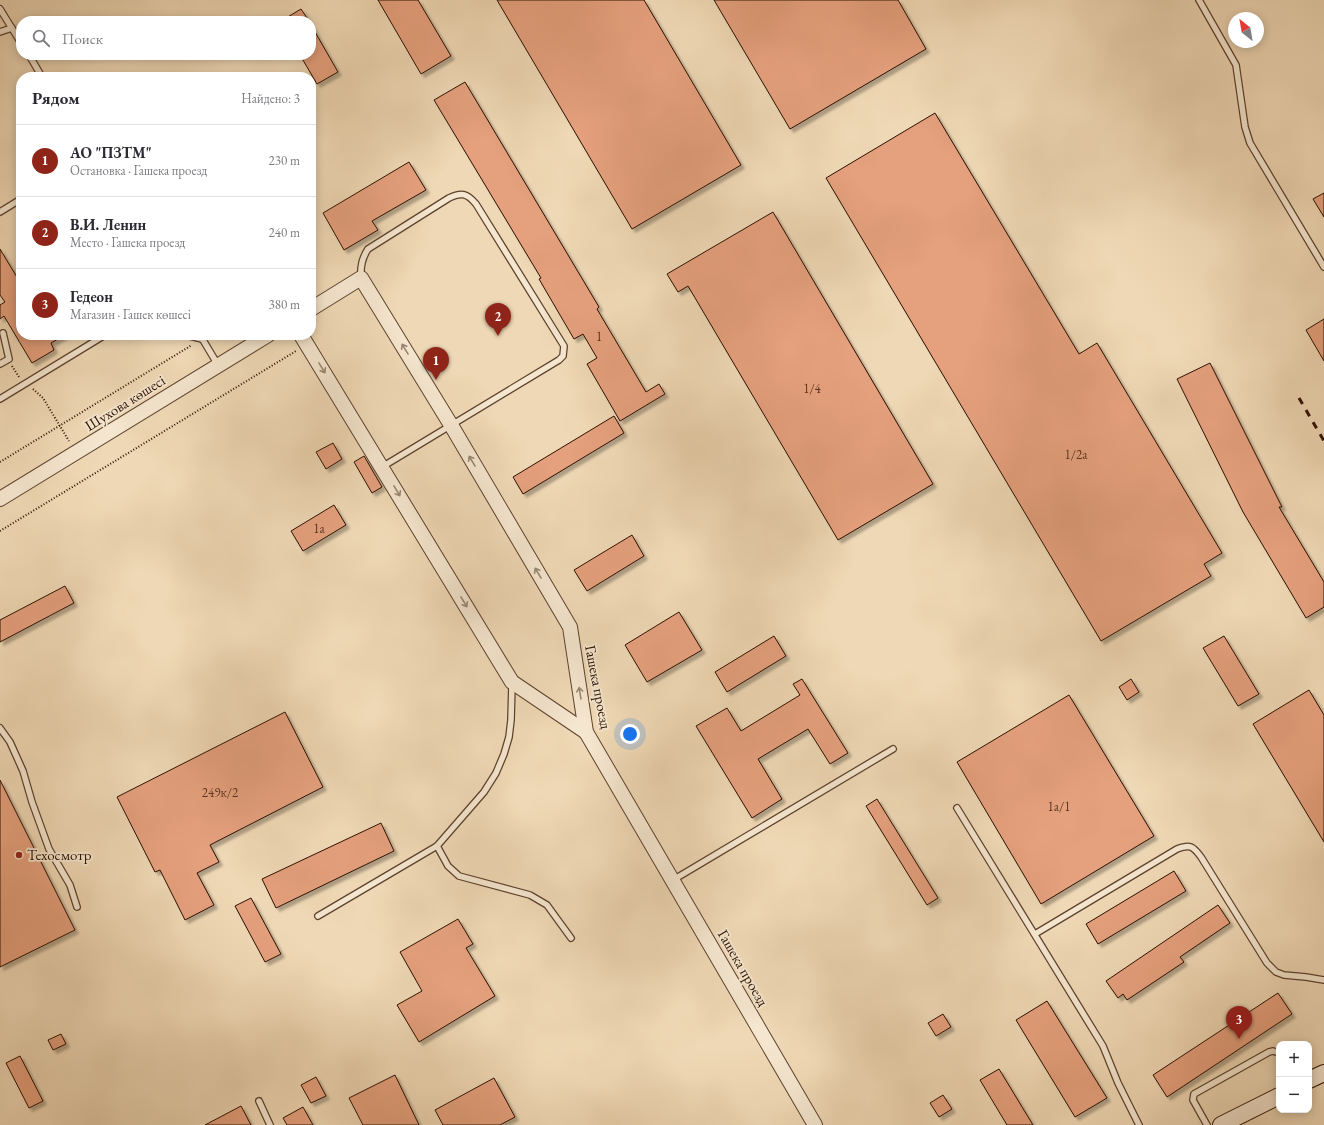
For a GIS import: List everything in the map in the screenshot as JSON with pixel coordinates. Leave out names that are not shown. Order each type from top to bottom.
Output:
[{"type":"main road","points":[[1312,1079],[1324,1073]]},
{"type":"main road","points":[[1221,1125],[1276,1098]]},
{"type":"street","points":[[316,306],[361,278]]},
{"type":"street","name":"Гашека проезд","points":[[361,278],[451,425],[570,627],[586,732],[814,1125]]},
{"type":"street","name":"Шухова көшесі","points":[[0,500],[260,340]]},
{"type":"street","points":[[304,340],[512,682],[586,732]]},
{"type":"lane","points":[[1199,0],[1236,65],[1245,127],[1250,143],[1324,267]]},
{"type":"lane","points":[[0,9],[16,35]]},
{"type":"lane","points":[[0,32],[12,28]]},
{"type":"lane","points":[[32,60],[39,72]]},
{"type":"lane","points":[[361,278],[360,270],[368,249],[449,198],[456,195],[465,194],[476,204],[562,341],[565,351],[563,356],[558,360],[382,467]]},
{"type":"lane","points":[[0,212],[16,203]]},
{"type":"lane","points":[[0,364],[9,359],[3,333]]},
{"type":"lane","points":[[0,399],[97,340]]},
{"type":"lane","points":[[203,340],[218,365]]},
{"type":"lane","points":[[318,916],[438,846],[484,792],[496,773],[509,737],[512,682]]},
{"type":"lane","points":[[0,728],[10,742],[23,770],[32,802],[49,849],[70,885],[77,907]]},
{"type":"lane","points":[[673,880],[892,748]]},
{"type":"lane","points":[[957,808],[1103,1046],[1118,1083],[1139,1125]]},
{"type":"lane","points":[[438,846],[448,866],[459,876],[530,895],[547,905],[570,938]]},
{"type":"lane","points":[[1035,934],[1177,849],[1191,846],[1202,857],[1267,963],[1276,972],[1284,975],[1324,980]]},
{"type":"lane","points":[[1207,1125],[1193,1100],[1194,1094],[1269,1052],[1276,1052]]},
{"type":"lane","points":[[258,1101],[270,1125]]},
{"type":"path","points":[[0,462],[196,340]]},
{"type":"path","points":[[0,531],[304,340]]},
{"type":"path","points":[[9,359],[18,376],[43,398],[76,453]]},
{"type":"building","points":[[378,0],[418,0],[451,56],[421,74]]},
{"type":"building","points":[[497,0],[644,0],[741,165],[632,229]]},
{"type":"building","points":[[714,0],[898,0],[926,49],[790,129]]},
{"type":"building","points":[[301,9],[306,16],[289,16]]},
{"type":"building","points":[[316,34],[338,72],[317,84],[316,72],[310,72],[303,60],[316,60]]},
{"type":"building","points":[[465,82],[599,307],[597,309],[646,392],[659,384],[665,394],[620,421],[587,364],[597,358],[583,334],[574,339],[539,279],[541,278],[434,100]]},
{"type":"building","points":[[935,113],[1079,354],[1097,343],[1222,553],[1204,564],[1211,576],[1101,641],[826,178]]},
{"type":"building","points":[[409,162],[426,190],[372,221],[378,230],[344,250],[323,213]]},
{"type":"building","points":[[1324,193],[1324,217],[1313,199]]},
{"type":"building","points":[[773,212],[933,484],[838,540],[688,286],[678,292],[667,274]]},
{"type":"building","points":[[0,249],[16,276],[16,336],[4,316],[0,319],[0,305],[5,302],[0,295]]},
{"type":"building","points":[[1324,319],[1324,361],[1306,330]]},
{"type":"building","points":[[18,340],[56,340],[51,343],[54,350],[32,363]]},
{"type":"building","points":[[1210,363],[1282,507],[1279,507],[1324,582],[1324,607],[1306,618],[1243,512],[1177,379]]},
{"type":"building","points":[[614,416],[624,433],[523,494],[513,477]]},
{"type":"building","points":[[333,443],[342,459],[326,469],[316,452]]},
{"type":"building","points":[[364,456],[382,487],[372,493],[354,462]]},
{"type":"building","points":[[334,505],[346,525],[303,551],[291,531]]},
{"type":"building","points":[[632,535],[644,556],[587,591],[574,570]]},
{"type":"building","points":[[65,586],[74,603],[0,642],[0,620]]},
{"type":"building","points":[[679,612],[702,650],[647,682],[625,645]]},
{"type":"building","points":[[774,636],[786,656],[727,692],[715,672]]},
{"type":"building","points":[[1224,636],[1259,694],[1238,706],[1203,648]]},
{"type":"building","points":[[802,679],[848,753],[830,764],[808,729],[758,759],[782,799],[752,818],[696,726],[727,708],[741,731],[800,695],[793,684]]},
{"type":"building","points":[[1131,679],[1139,692],[1127,700],[1119,687]]},
{"type":"building","points":[[1309,690],[1324,715],[1324,842],[1253,724]]},
{"type":"building","points":[[1069,695],[1154,836],[1041,904],[957,762]]},
{"type":"building","points":[[285,712],[323,787],[210,845],[219,862],[197,873],[214,905],[185,920],[160,870],[155,872],[117,797]]},
{"type":"building","name":"Техосмотр","points":[[0,780],[75,930],[0,967]]},
{"type":"building","points":[[877,799],[938,898],[927,905],[866,806]]},
{"type":"building","points":[[381,823],[394,851],[276,908],[262,879]]},
{"type":"building","points":[[1174,871],[1186,891],[1098,944],[1086,924]]},
{"type":"building","points":[[251,898],[281,954],[265,962],[235,906]]},
{"type":"building","points":[[1218,905],[1230,923],[1180,957],[1184,962],[1127,1000],[1123,994],[1118,998],[1106,981]]},
{"type":"building","points":[[458,919],[473,944],[466,948],[495,996],[419,1042],[397,1005],[422,991],[400,952]]},
{"type":"building","points":[[1278,993],[1292,1014],[1167,1097],[1153,1075]]},
{"type":"building","points":[[1047,1001],[1107,1098],[1075,1117],[1016,1020]]},
{"type":"building","points":[[943,1014],[951,1027],[936,1036],[928,1023]]},
{"type":"building","points":[[61,1034],[66,1044],[53,1050],[48,1040]]},
{"type":"building","points":[[20,1056],[43,1101],[29,1108],[6,1063]]},
{"type":"building","points":[[999,1069],[1033,1125],[1007,1125],[980,1080]]},
{"type":"building","points":[[395,1075],[419,1125],[363,1125],[349,1098]]},
{"type":"building","points":[[316,1077],[326,1096],[311,1103],[301,1085]]},
{"type":"building","points":[[494,1078],[515,1117],[500,1125],[443,1125],[435,1110]]},
{"type":"building","points":[[943,1095],[952,1109],[939,1117],[930,1103]]},
{"type":"building","points":[[241,1106],[251,1125],[205,1125]]},
{"type":"building","points":[[303,1107],[313,1125],[287,1125],[283,1118]]},
{"type":"railway","points":[[1299,398],[1324,441]]},
{"type":"place","name":"В.И. Ленин","points":[[498,336]]},
{"type":"place","name":"АО \"ПЗТМ\"","points":[[436,380]]},
{"type":"place","name":"Техосмотр","points":[[19,855]]},
{"type":"place","name":"Гедеон","points":[[1239,1039]]}]
